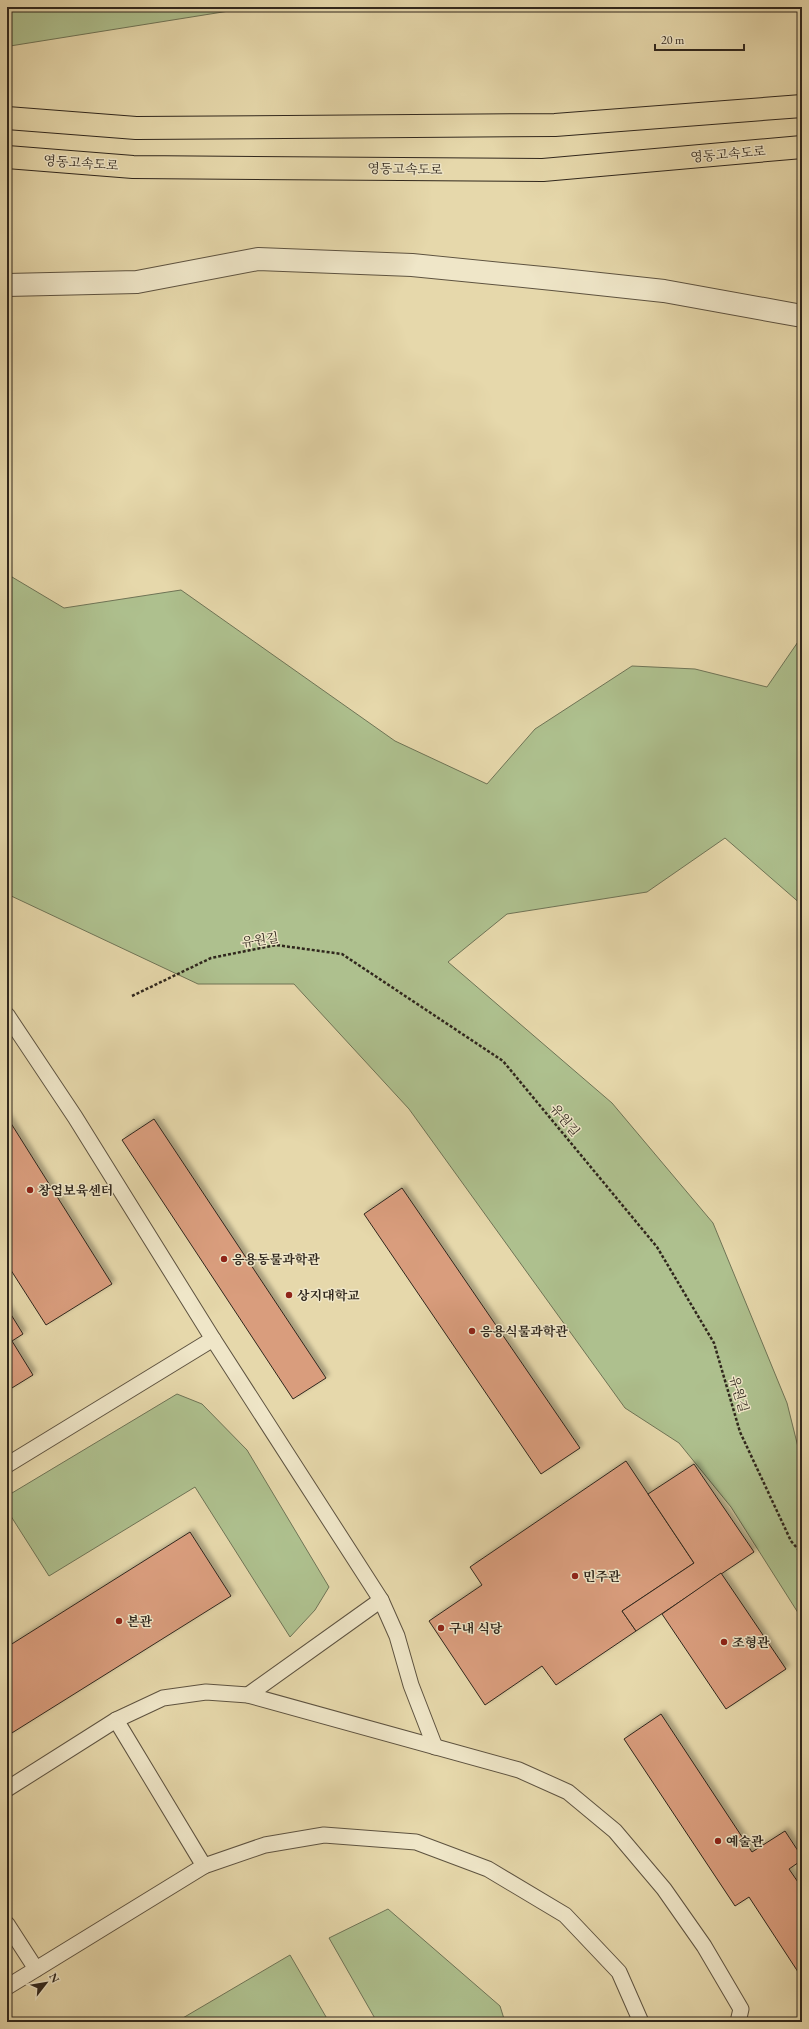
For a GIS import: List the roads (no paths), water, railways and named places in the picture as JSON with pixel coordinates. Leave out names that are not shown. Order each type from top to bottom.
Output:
[{"type":"highway","points":[[7,118],[136,128],[555,125],[802,106]]},
{"type":"highway","name":"영동고속도로","points":[[7,157],[133,167],[543,170],[802,147]]},
{"type":"street","points":[[7,285],[137,282],[258,259],[296,260],[412,265],[664,291],[802,316]]},
{"type":"lane","points":[[7,1015],[75,1117],[213,1339],[382,1600],[397,1636],[410,1685],[434,1747]]},
{"type":"lane","points":[[7,1465],[213,1339]]},
{"type":"lane","points":[[248,1695],[382,1600]]},
{"type":"lane","points":[[7,1789],[116,1720],[163,1698],[206,1692],[248,1695],[519,1770],[568,1792],[614,1831],[664,1889],[704,1946],[740,2016],[750,2022]]},
{"type":"lane","points":[[116,1720],[204,1866]]},
{"type":"lane","points":[[7,1987],[204,1866],[265,1845],[324,1835],[416,1842],[488,1868],[564,1916],[619,1972],[641,2022]]},
{"type":"lane","points":[[7,1924],[36,1969]]},
{"type":"place","name":"창업보육센터","points":[[30,1190]]},
{"type":"place","name":"응용동물과학관","points":[[224,1259]]},
{"type":"place","name":"상지대학교","points":[[289,1295]]},
{"type":"place","name":"응용식물과학관","points":[[472,1331]]},
{"type":"place","name":"민주관","points":[[575,1576]]},
{"type":"place","name":"본관","points":[[119,1621]]},
{"type":"place","name":"구내 식당","points":[[441,1628]]},
{"type":"place","name":"조형관","points":[[724,1642]]},
{"type":"place","name":"예술관","points":[[718,1841]]}]
